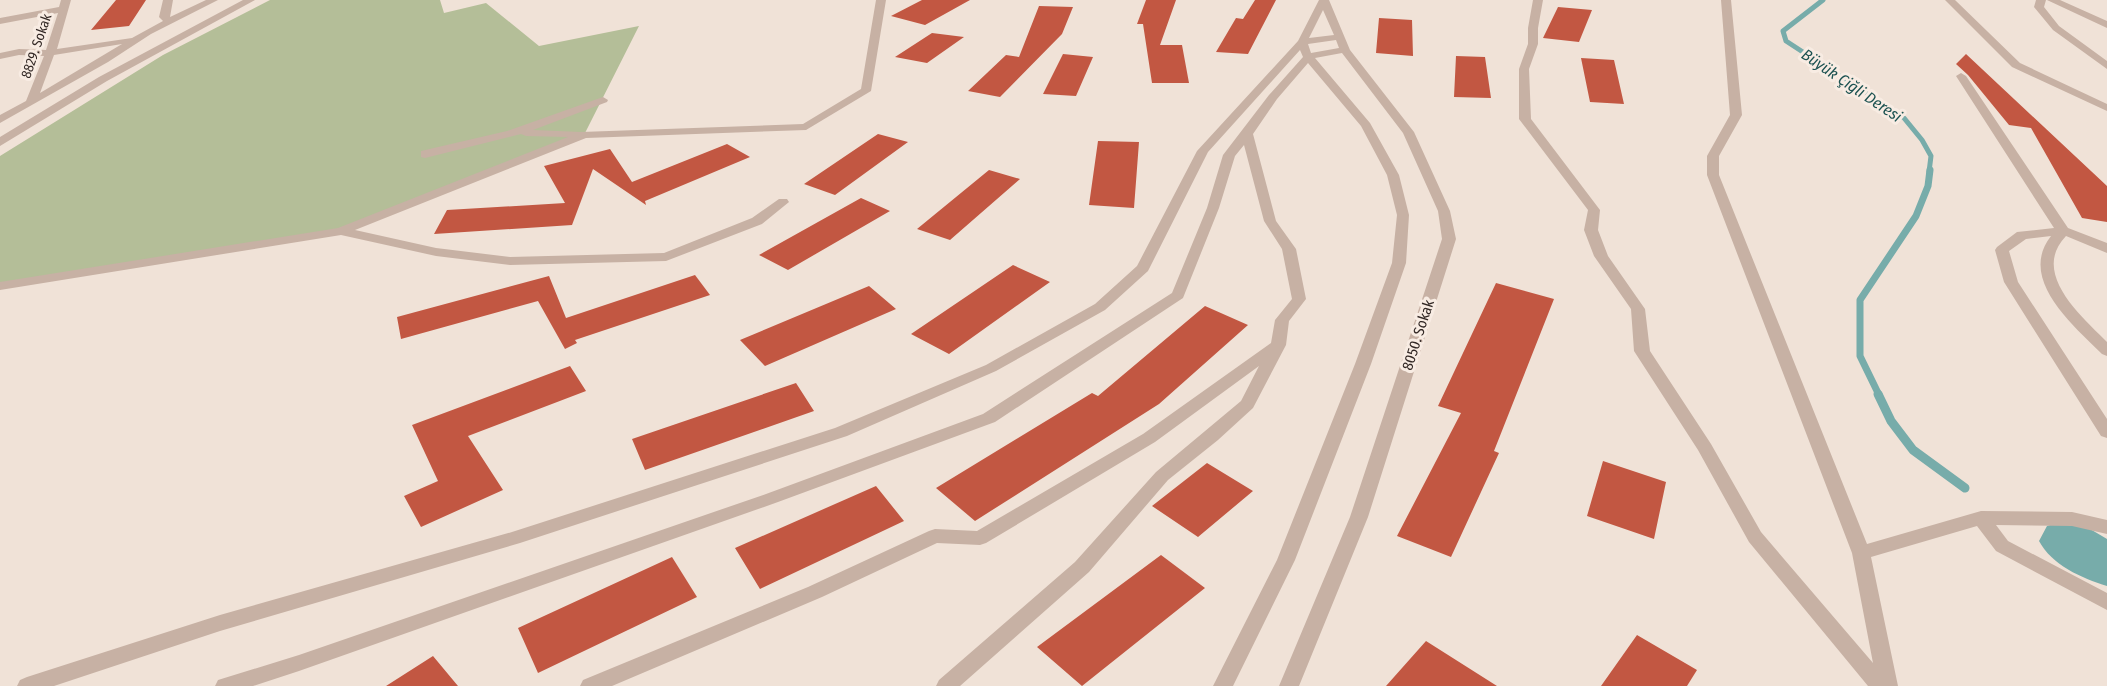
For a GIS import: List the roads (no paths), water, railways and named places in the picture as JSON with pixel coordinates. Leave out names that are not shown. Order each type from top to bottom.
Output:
[{"type":"street","points":[[168,0],[164,17],[168,21]]},
{"type":"street","points":[[0,120],[168,21],[213,0]]},
{"type":"street","points":[[0,142],[113,73],[250,0]]},
{"type":"street","points":[[517,132],[584,135],[806,128],[867,91],[881,0]]},
{"type":"street","points":[[225,686],[299,663],[772,498],[988,418],[1178,295],[1213,208],[1229,154],[1247,134],[1305,49],[1324,0]]},
{"type":"street","name":"8050. Sokak","points":[[1289,686],[1359,518],[1449,239],[1444,211],[1408,132],[1366,81],[1342,43],[1324,0]]},
{"type":"street","points":[[1538,0],[1533,44],[1524,69],[1524,119],[1594,210],[1591,230],[1601,256],[1638,309],[1642,351],[1705,448],[1755,537],[1880,686]]},
{"type":"street","points":[[1726,0],[1736,115],[1713,156],[1713,175],[1861,553],[1888,686]]},
{"type":"street","points":[[1950,0],[2016,64],[2107,108]]},
{"type":"street","points":[[2041,0],[2039,7],[2056,28],[2107,66]]},
{"type":"street","points":[[2052,0],[2107,25]]},
{"type":"street","points":[[0,21],[64,4]]},
{"type":"street","name":"8829. Sokak","points":[[31,101],[50,53],[64,4]]},
{"type":"street","points":[[0,56],[19,52],[50,53],[137,39]]},
{"type":"street","points":[[1305,49],[1323,52],[1342,43]]},
{"type":"street","points":[[27,686],[220,623],[514,538],[840,432],[992,368],[1100,307],[1143,268],[1203,151],[1305,49]]},
{"type":"street","points":[[1223,686],[1286,560],[1364,364],[1399,263],[1403,215],[1393,175],[1366,125],[1305,49]]},
{"type":"street","points":[[1961,76],[2063,231]]},
{"type":"street","points":[[425,154],[517,132],[603,100]]},
{"type":"street","points":[[946,686],[1082,567],[1162,476],[1247,404],[1278,345],[1282,320],[1299,299],[1288,249],[1270,221],[1247,134]]},
{"type":"street","points":[[0,285],[340,231],[584,135]]},
{"type":"street","points":[[340,231],[436,252],[510,261],[666,257],[757,221],[783,202]]},
{"type":"street","points":[[2063,231],[2050,246],[2045,266],[2048,281],[2062,303],[2107,351]]},
{"type":"street","points":[[2107,249],[2093,241],[2063,231],[2022,236],[2002,250],[2004,266],[2023,303],[2107,432]]},
{"type":"street","points":[[590,686],[815,592],[935,536],[980,538],[1149,438],[1278,345]]},
{"type":"street","points":[[1861,553],[1981,518],[2072,519],[2107,527]]},
{"type":"street","points":[[1981,518],[2002,546],[2107,602]]},
{"type":"waterway","name":"Büyük Çiğli Deresi","points":[[1823,0],[1783,31],[1786,41],[1904,118],[1922,140],[1931,156],[1929,172]]},
{"type":"waterway","name":"Büyük Çiğli Deresi","points":[[1879,395],[1860,356],[1860,300],[1916,216],[1928,186],[1930,170]]},
{"type":"waterway","name":"Büyük Çiğli Deresi","points":[[1878,394],[1891,421],[1913,450],[1965,488]]},
{"type":"waterway","name":"Büyük Çiğli Deresi","points":[[2066,541],[2107,565]]}]
